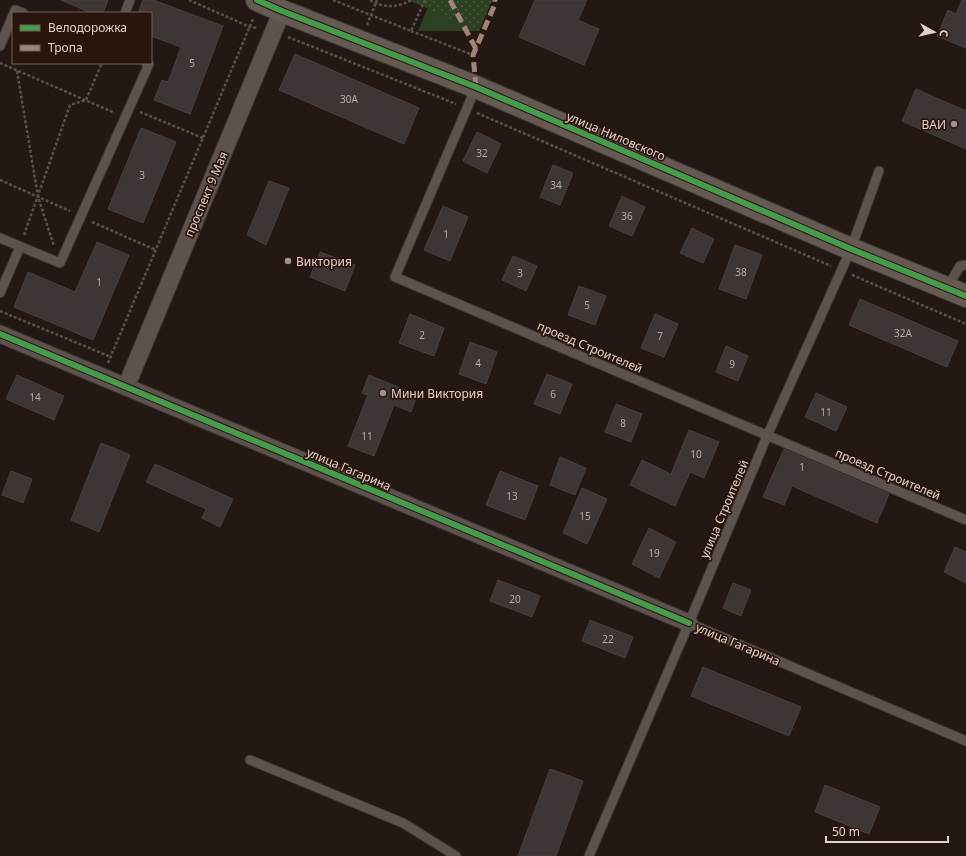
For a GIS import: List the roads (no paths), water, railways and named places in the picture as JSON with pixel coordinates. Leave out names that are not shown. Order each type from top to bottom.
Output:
[{"type":"street","name":"улица Ниловского","points":[[259,1],[284,6],[851,249],[956,292]]},
{"type":"street","name":"проспект 9 Мая","points":[[126,387],[284,6]]},
{"type":"street","name":"улица Гагарина","points":[[0,334],[689,623]]},
{"type":"lane","points":[[125,12],[130,0]]},
{"type":"lane","points":[[0,46],[12,19]]},
{"type":"lane","points":[[0,238],[60,263],[149,64]]},
{"type":"lane","name":"проезд Строителей","points":[[476,88],[395,277],[966,520]]},
{"type":"lane","name":"улица Строителей","points":[[589,856],[767,436],[851,249],[879,171]]},
{"type":"lane","points":[[0,293],[20,247]]},
{"type":"lane","points":[[956,292],[960,266],[966,265]]},
{"type":"lane","name":"улица Гагарина","points":[[689,623],[966,741]]},
{"type":"lane","points":[[250,760],[403,823],[456,856]]},
{"type":"place","name":"ВАИ","points":[[954,124]]},
{"type":"place","name":"Виктория","points":[[288,261]]},
{"type":"place","name":"Мини Виктория","points":[[383,393]]}]
